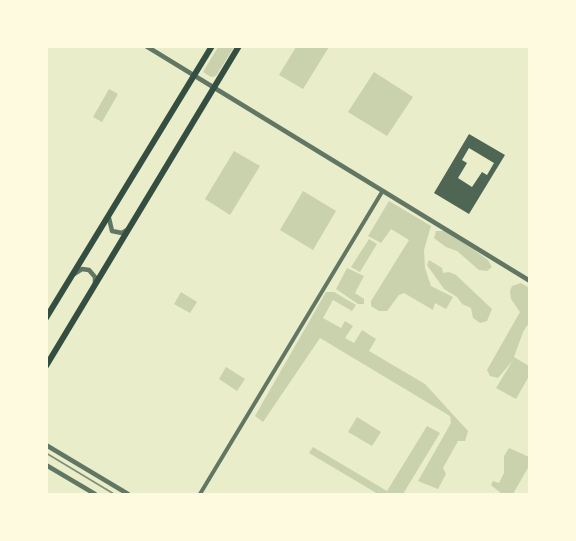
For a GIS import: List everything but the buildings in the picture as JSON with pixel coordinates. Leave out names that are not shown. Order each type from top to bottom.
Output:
[{"type":"main road","points":[[46,318],[212,46]]},
{"type":"main road","points":[[46,366],[239,46]]},
{"type":"street","points":[[146,46],[530,281]]},
{"type":"street","points":[[200,495],[382,192]]},
{"type":"street","points":[[110,215],[108,225],[115,232],[122,233],[130,228]]},
{"type":"street","points":[[74,274],[82,269],[92,271],[95,277],[94,286]]},
{"type":"street","points":[[46,445],[128,495]]},
{"type":"street","points":[[46,465],[95,495]]},
{"type":"green space","points":[[218,47],[234,47],[216,76],[211,77],[203,72]]},
{"type":"green space","points":[[296,47],[329,47],[303,89],[279,75]]},
{"type":"green space","points":[[374,72],[413,97],[387,136],[348,112]]},
{"type":"green space","points":[[109,89],[118,94],[102,122],[93,117]]},
{"type":"green space","points":[[234,151],[260,166],[230,215],[205,199]]},
{"type":"green space","points":[[303,191],[336,211],[313,250],[280,230]]},
{"type":"green space","points":[[389,201],[431,226],[424,250],[425,268],[431,286],[453,297],[446,309],[435,303],[433,310],[404,293],[399,295],[387,311],[379,311],[371,306],[371,301],[409,240],[391,229],[381,243],[368,236]]},
{"type":"green space","points":[[436,231],[444,231],[470,247],[488,260],[492,267],[487,271],[479,270],[457,251],[446,247],[434,238]]},
{"type":"green space","points":[[369,239],[377,244],[360,272],[351,267]]},
{"type":"green space","points":[[429,260],[442,268],[443,273],[449,272],[456,275],[492,309],[487,321],[480,323],[473,318],[471,308],[462,304],[457,297],[444,289],[427,265]]},
{"type":"green space","points":[[347,268],[364,276],[355,293],[364,299],[364,304],[358,304],[336,289]]},
{"type":"green space","points":[[521,283],[529,288],[529,323],[523,332],[514,357],[529,366],[529,376],[516,399],[496,388],[513,360],[498,378],[490,376],[487,370],[520,312],[511,299],[510,291],[512,286]]},
{"type":"green space","points":[[181,292],[197,302],[190,313],[174,304]]},
{"type":"green space","points":[[326,292],[334,292],[356,305],[352,311],[333,300],[323,318],[341,328],[345,321],[353,326],[345,338],[354,343],[362,330],[376,339],[369,351],[425,384],[468,431],[465,441],[458,441],[443,468],[446,474],[438,489],[418,481],[451,423],[450,416],[320,338],[263,422],[255,416]]},
{"type":"green space","points":[[226,367],[245,379],[237,391],[219,379]]},
{"type":"green space","points":[[357,417],[381,432],[372,446],[348,432]]},
{"type":"green space","points":[[427,426],[440,433],[403,494],[378,494],[309,453],[313,447],[387,491]]},
{"type":"green space","points":[[509,448],[529,457],[529,466],[513,494],[502,494],[491,485],[493,481],[499,483],[504,473],[504,456]]},
{"type":"tram line","points":[[46,453],[114,494]]}]
